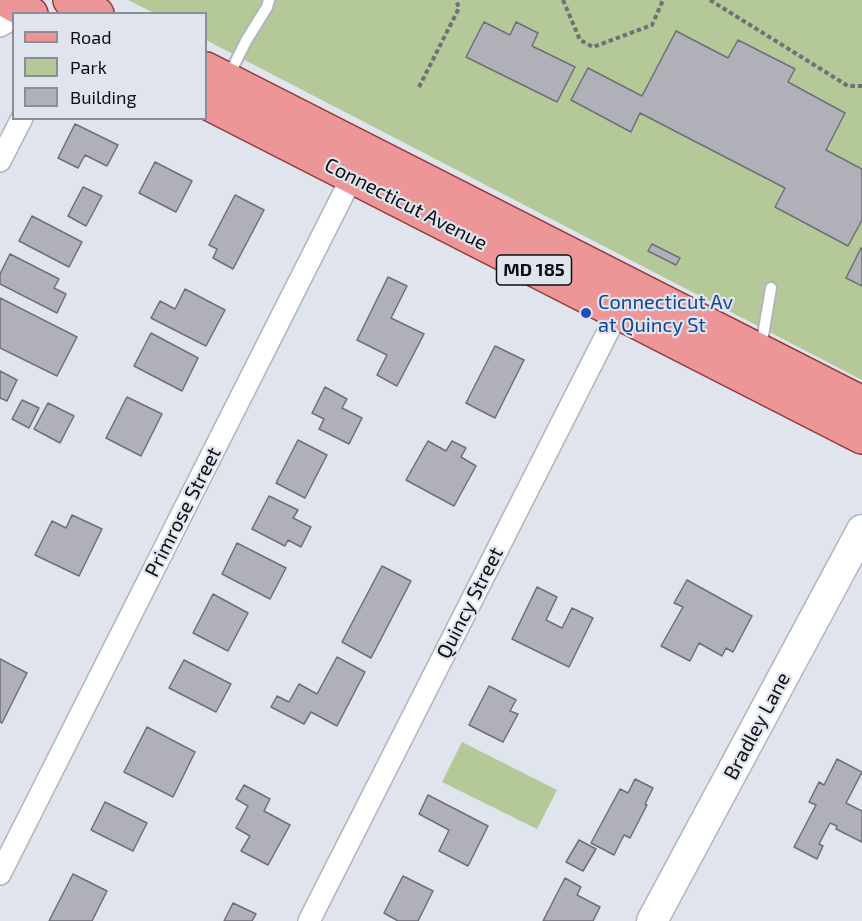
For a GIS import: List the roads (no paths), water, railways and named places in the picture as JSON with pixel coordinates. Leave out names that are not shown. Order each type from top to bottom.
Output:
[{"type":"main road","name":"Connecticut Avenue","points":[[213,84],[358,164],[754,365],[862,437]]},
{"type":"main road","name":"Connecticut Avenue","points":[[754,365],[862,403]]},
{"type":"street","points":[[0,161],[21,120]]},
{"type":"street","name":"Primrose Street","points":[[0,873],[358,164]]},
{"type":"street","name":"Quincy Street","points":[[309,921],[625,299]]},
{"type":"street","name":"Bradley Lane","points":[[652,921],[862,530]]},
{"type":"lane","points":[[213,84],[256,24],[269,0]]},
{"type":"lane","points":[[754,365],[771,288]]},
{"type":"place","name":"Connecticut Av at Quincy St","points":[[586,313]]}]
